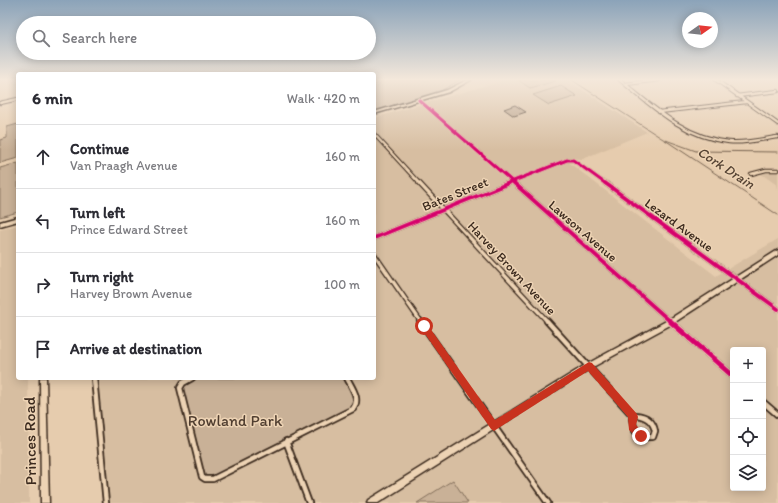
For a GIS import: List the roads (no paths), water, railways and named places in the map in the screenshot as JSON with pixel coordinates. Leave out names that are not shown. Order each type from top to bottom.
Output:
[{"type":"main road","points":[[376,112],[407,103]]},
{"type":"main road","points":[[0,224],[16,220]]},
{"type":"main road","points":[[370,503],[589,366],[670,322],[778,252]]},
{"type":"main road","name":"Princes Road","points":[[43,380],[45,503]]},
{"type":"street","name":"Lawson Avenue","points":[[423,103],[730,373]]},
{"type":"street","points":[[649,103],[675,124],[688,131],[719,141],[737,142],[778,137]]},
{"type":"street","points":[[659,112],[733,103]]},
{"type":"street","points":[[748,103],[778,124]]},
{"type":"street","name":"Harvey Brown Avenue","points":[[376,136],[442,210],[589,366],[634,417]]},
{"type":"street","name":"Bates Street","points":[[376,237],[567,160]]},
{"type":"street","name":"Lezard Avenue","points":[[567,160],[577,162],[778,309]]},
{"type":"street","points":[[751,174],[766,170],[778,170]]},
{"type":"street","points":[[376,257],[548,503]]},
{"type":"street","points":[[94,380],[106,503]]},
{"type":"street","points":[[188,380],[183,383],[180,388],[202,477],[205,479],[212,479],[356,406],[357,399],[348,380]]},
{"type":"street","points":[[766,405],[778,415]]},
{"type":"street","name":"Harvey Brown Avenue","points":[[644,416],[651,420],[655,428],[653,437],[646,438],[637,434],[632,426],[632,419],[634,417],[644,416]]},
{"type":"street","points":[[286,441],[309,503]]},
{"type":"waterway","name":"Cork Drain","points":[[608,103],[663,139],[696,151],[778,152]]},
{"type":"waterway","name":"Cork Drain","points":[[665,140],[778,215]]},
{"type":"park label","name":"Rowland Park","points":[[235,420]]}]
